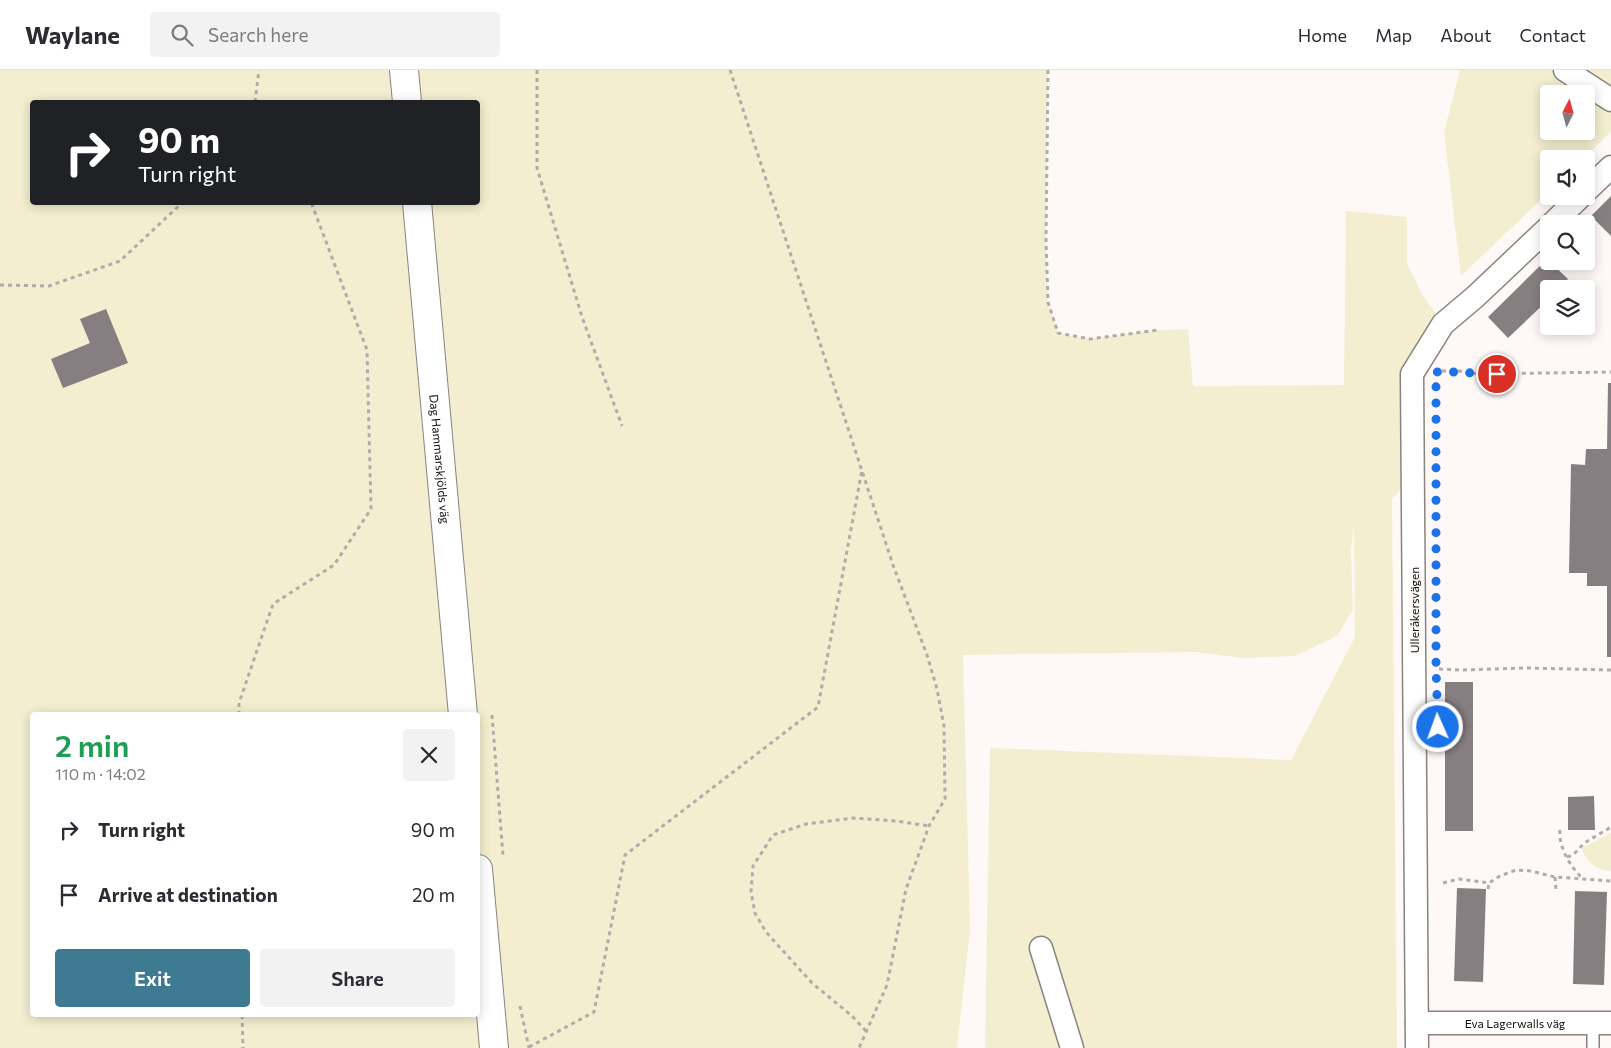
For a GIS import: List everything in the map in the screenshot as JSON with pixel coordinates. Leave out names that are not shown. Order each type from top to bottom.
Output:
[{"type":"main road","points":[[404,70],[407,100]]},
{"type":"main road","name":"Dag Hammarskjölds väg","points":[[417,205],[464,712]]},
{"type":"main road","points":[[480,891],[494,1048]]},
{"type":"street","points":[[1565,70],[1611,100]]},
{"type":"street","points":[[1595,182],[1611,167]]},
{"type":"street","name":"Ulleråkersvägen","points":[[1564,215],[1573,205]]},
{"type":"street","name":"Ulleråkersvägen","points":[[1417,1048],[1412,374],[1443,324],[1540,238]]},
{"type":"street","points":[[1040,948],[1072,1048]]},
{"type":"street","name":"Eva Lagerwalls väg","points":[[1417,1023],[1602,1023]]},
{"type":"lane","points":[[1593,1048],[1602,1023]]},
{"type":"path","points":[[255,100],[259,70]]},
{"type":"path","points":[[536,70],[537,168],[582,317],[622,426]]},
{"type":"path","points":[[730,70],[893,565],[927,655],[944,726],[945,799],[929,826],[906,889],[887,985],[859,1048]]},
{"type":"path","points":[[1048,70],[1046,240],[1048,302],[1058,333],[1090,339],[1158,330]]},
{"type":"path","points":[[0,285],[49,286],[120,261],[179,205]]},
{"type":"path","points":[[239,712],[239,703],[273,604],[334,565],[371,510],[367,350],[312,205]]},
{"type":"path","points":[[1436,372],[1459,371],[1478,374],[1611,372]]},
{"type":"path","points":[[528,1048],[594,1012],[625,855],[818,707],[862,469]]},
{"type":"path","points":[[1436,668],[1461,670],[1527,668],[1611,670]]},
{"type":"path","points":[[866,1031],[852,1016],[812,983],[766,932],[755,913],[751,892],[753,866],[773,836],[806,824],[852,818],[896,821],[929,826]]},
{"type":"path","points":[[1567,858],[1576,853],[1587,841],[1611,827]]},
{"type":"path","points":[[1560,830],[1560,841],[1567,858],[1582,879]]},
{"type":"path","points":[[1442,893],[1442,883],[1459,879],[1489,883],[1500,876],[1516,870],[1531,871],[1555,877],[1611,881]]},
{"type":"path","points":[[1555,877],[1556,891]]},
{"type":"path","points":[[1488,889],[1489,883]]},
{"type":"path","points":[[242,1017],[243,1048]]},
{"type":"shaded area","points":[[0,70],[1048,70],[1046,240],[1048,302],[1058,333],[1090,339],[1158,330],[1188,329],[1193,386],[1344,385],[1346,211],[1407,217],[1407,264],[1422,294],[1443,324],[1412,374],[1413,476],[1392,499],[1397,1048],[985,1048],[990,748],[1291,760],[1355,637],[1354,526],[1351,550],[1353,610],[1337,636],[1295,656],[1243,658],[1196,652],[963,655],[970,928],[957,1048],[0,1048]]},
{"type":"shaded area","points":[[1460,70],[1611,70],[1611,132],[1592,150],[1540,150],[1540,201],[1461,276],[1444,132]]},
{"type":"shaded area","points":[[1611,833],[1611,871],[1594,865],[1582,850],[1583,847]]},
{"type":"building","points":[[1611,196],[1611,236],[1595,220],[1595,215],[1592,215]]},
{"type":"building","points":[[1540,266],[1540,270],[1558,270],[1568,279],[1540,280],[1540,308],[1508,338],[1488,317]]},
{"type":"building","points":[[106,309],[128,363],[63,388],[51,359],[90,343],[80,319]]},
{"type":"building","points":[[1608,383],[1611,383],[1611,657],[1607,657],[1607,586],[1587,586],[1587,573],[1569,573],[1571,464],[1585,465],[1586,449],[1607,449]]},
{"type":"building","points":[[1445,682],[1473,682],[1473,831],[1445,831]]},
{"type":"building","points":[[1594,796],[1595,830],[1568,830],[1568,797]]},
{"type":"building","points":[[1457,888],[1486,889],[1483,982],[1454,981]]},
{"type":"building","points":[[1575,891],[1607,892],[1604,985],[1573,984]]},
{"type":"route","points":[[1438,727],[1436,668],[1436,372],[1459,371],[1497,374]]}]
